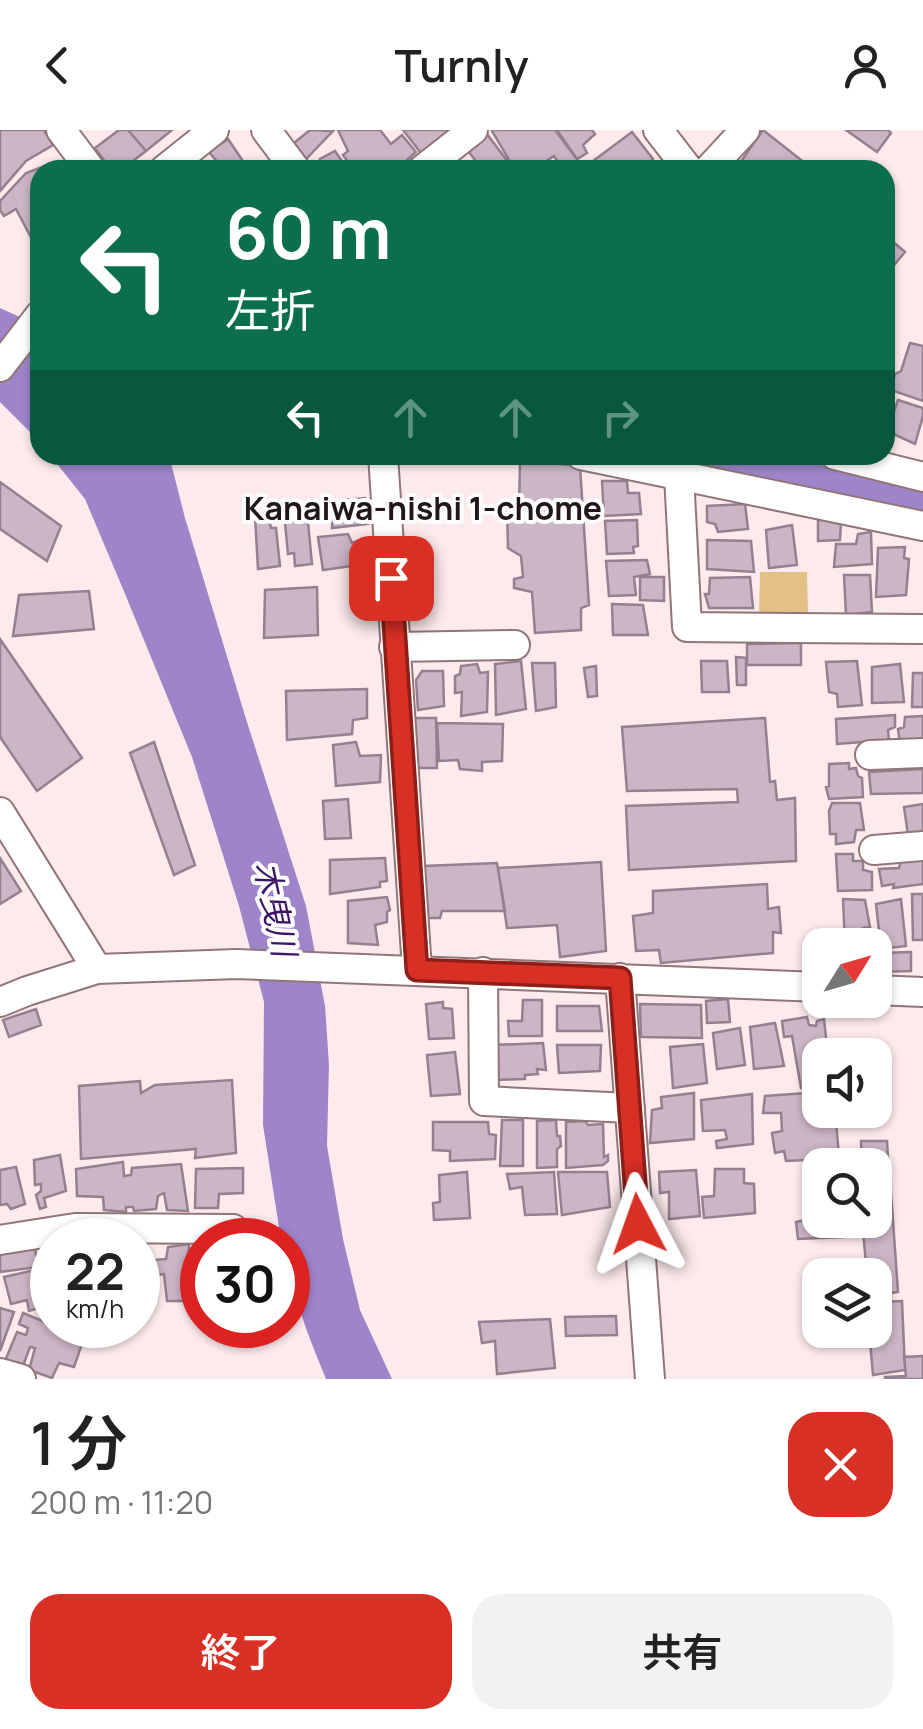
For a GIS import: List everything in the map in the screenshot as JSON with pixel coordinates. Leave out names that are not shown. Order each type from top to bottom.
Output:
[{"type":"street","points":[[61,130],[84,160]]},
{"type":"street","points":[[266,130],[288,160]]},
{"type":"street","points":[[658,130],[682,160]]},
{"type":"street","points":[[717,160],[744,130]]},
{"type":"street","points":[[176,160],[210,131]]},
{"type":"street","points":[[434,160],[466,132]]},
{"type":"street","points":[[0,367],[30,327]]},
{"type":"street","points":[[383,465],[417,970]]},
{"type":"street","points":[[628,465],[923,526]]},
{"type":"street","points":[[875,465],[923,477]]},
{"type":"street","points":[[679,476],[687,627],[923,629]]},
{"type":"street","points":[[394,647],[515,645]]},
{"type":"street","points":[[870,754],[923,753]]},
{"type":"street","points":[[0,812],[97,970]]},
{"type":"street","points":[[874,850],[923,846]]},
{"type":"street","points":[[0,1002],[97,970],[238,964],[802,987]]},
{"type":"street","points":[[483,972],[484,1101],[630,1108]]},
{"type":"street","points":[[620,978],[650,1379]]},
{"type":"street","points":[[892,991],[923,992]]},
{"type":"street","points":[[0,1240],[76,1228],[180,1229]]},
{"type":"street","points":[[0,1373],[21,1379]]},
{"type":"shaded area","points":[[760,572],[807,572],[808,615],[759,615]]},
{"type":"water","points":[[0,308],[30,322],[30,432],[0,402]]},
{"type":"water","name":"木曳川","points":[[58,465],[172,465],[306,906],[325,1006],[329,1065],[327,1146],[343,1239],[360,1310],[392,1379],[326,1379],[310,1338],[310,1218],[278,1218],[263,1125],[264,1002],[239,906],[192,757],[85,499]]},
{"type":"building","points":[[0,130],[44,130],[53,145],[26,161],[0,191]]},
{"type":"building","points":[[119,130],[128,130],[146,151],[134,160],[104,160],[95,148]]},
{"type":"building","points":[[128,130],[172,130],[146,151]]},
{"type":"building","points":[[310,130],[333,131],[306,159],[294,143]]},
{"type":"building","points":[[338,130],[380,130],[391,144],[402,135],[416,152],[407,160],[347,160],[343,155],[348,151]]},
{"type":"building","points":[[403,130],[449,130],[452,134],[424,157]]},
{"type":"building","points":[[555,130],[578,160],[557,160],[554,156],[548,160],[509,160],[492,131]]},
{"type":"building","points":[[557,130],[592,130],[595,134],[583,145],[587,153],[577,159]]},
{"type":"building","points":[[763,130],[801,160],[742,160]]},
{"type":"building","points":[[846,130],[888,130],[891,133],[877,152]]},
{"type":"building","points":[[632,132],[653,159],[652,160],[594,160]]},
{"type":"building","points":[[487,134],[506,160],[475,160],[468,151]]},
{"type":"building","points":[[228,139],[242,160],[216,160],[209,152]]},
{"type":"building","points":[[335,151],[341,160],[320,160]]},
{"type":"building","points":[[30,172],[30,236],[16,209],[4,216],[0,210],[0,201]]},
{"type":"building","points":[[895,244],[905,252],[895,264]]},
{"type":"building","points":[[910,343],[923,346],[923,401],[895,391],[895,374],[901,371]]},
{"type":"building","points":[[898,400],[923,408],[915,444],[895,435]]},
{"type":"building","points":[[520,465],[580,466],[589,605],[581,608],[581,630],[535,633],[532,592],[514,588],[514,579],[523,577],[521,556],[508,548],[507,512],[519,511]]},
{"type":"building","points":[[602,481],[627,481],[628,493],[639,493],[641,514],[604,516]]},
{"type":"building","points":[[0,482],[61,526],[47,561],[0,529]]},
{"type":"building","points":[[365,498],[368,524],[332,528],[333,501]]},
{"type":"building","points":[[745,504],[748,529],[718,532],[715,524],[707,522],[707,506]]},
{"type":"building","points":[[284,512],[307,512],[312,564],[295,566],[294,553],[288,554]]},
{"type":"building","points":[[268,513],[271,528],[276,528],[280,566],[258,569],[255,516]]},
{"type":"building","points":[[818,519],[841,523],[840,540],[818,541]]},
{"type":"building","points":[[637,520],[638,546],[633,547],[634,553],[607,554],[605,521]]},
{"type":"building","points":[[792,525],[797,565],[769,568],[766,530]]},
{"type":"building","points":[[871,532],[872,564],[834,567],[836,544],[856,544],[858,534]]},
{"type":"building","points":[[348,534],[352,543],[363,539],[366,564],[323,570],[318,537]]},
{"type":"building","points":[[707,540],[751,541],[754,572],[707,569]]},
{"type":"building","points":[[905,547],[904,558],[909,559],[906,595],[876,597],[878,548]]},
{"type":"building","points":[[647,560],[650,574],[634,577],[636,595],[609,596],[606,561]]},
{"type":"building","points":[[844,575],[870,575],[872,612],[846,615]]},
{"type":"building","points":[[640,577],[664,577],[664,601],[640,600]]},
{"type":"building","points":[[750,577],[753,608],[709,608],[705,594],[709,594],[710,578]]},
{"type":"building","points":[[317,587],[318,635],[264,638],[265,590]]},
{"type":"building","points":[[89,591],[94,629],[13,636],[19,595]]},
{"type":"building","points":[[612,604],[643,605],[648,635],[613,635]]},
{"type":"building","points":[[0,639],[82,758],[37,791],[0,737]]},
{"type":"building","points":[[801,643],[801,665],[747,665],[747,644]]},
{"type":"building","points":[[736,657],[746,658],[746,685],[737,685]]},
{"type":"building","points":[[521,661],[526,709],[496,715],[495,664]]},
{"type":"building","points":[[701,661],[727,661],[729,692],[702,692]]},
{"type":"building","points":[[857,661],[862,705],[838,707],[837,694],[829,692],[826,662]]},
{"type":"building","points":[[532,663],[555,663],[556,707],[536,711]]},
{"type":"building","points":[[477,664],[480,673],[488,672],[487,712],[461,716],[462,692],[455,693],[455,676],[460,674],[461,666]]},
{"type":"building","points":[[900,664],[904,702],[872,703],[872,667]]},
{"type":"building","points":[[596,666],[597,696],[588,697],[584,668]]},
{"type":"building","points":[[422,671],[443,671],[444,706],[418,710],[416,680]]},
{"type":"building","points":[[913,673],[923,673],[923,707],[912,707]]},
{"type":"building","points":[[367,689],[367,718],[353,720],[352,734],[287,740],[286,691]]},
{"type":"building","points":[[895,715],[895,727],[888,730],[889,740],[837,744],[836,719]]},
{"type":"building","points":[[923,716],[923,741],[900,744],[898,729],[904,727],[905,717]]},
{"type":"building","points":[[414,718],[436,718],[437,768],[414,768]]},
{"type":"building","points":[[765,718],[770,782],[775,781],[777,800],[795,798],[796,861],[629,870],[626,806],[738,802],[737,789],[627,791],[622,727]]},
{"type":"building","points":[[437,723],[503,724],[502,761],[482,762],[482,771],[460,769],[458,760],[439,761]]},
{"type":"building","points":[[154,742],[195,865],[174,875],[130,753]]},
{"type":"building","points":[[356,742],[360,756],[381,755],[380,782],[336,786],[333,745]]},
{"type":"building","points":[[849,763],[849,769],[856,768],[862,778],[863,797],[829,799],[829,764]]},
{"type":"building","points":[[923,769],[923,793],[871,794],[869,772]]},
{"type":"building","points":[[348,799],[351,838],[325,839],[323,801]]},
{"type":"building","points":[[832,803],[860,803],[864,830],[856,830],[854,842],[836,844],[836,834],[830,834]]},
{"type":"building","points":[[923,804],[923,834],[908,835],[904,807]]},
{"type":"building","points":[[836,854],[853,854],[853,861],[863,861],[863,870],[872,872],[872,890],[838,891]]},
{"type":"building","points":[[0,858],[21,891],[0,904]]},
{"type":"building","points":[[385,858],[387,881],[380,882],[380,887],[330,894],[330,860]]},
{"type":"building","points":[[901,860],[923,860],[923,884],[882,886],[879,869],[899,868]]},
{"type":"building","points":[[601,862],[606,951],[560,957],[557,925],[507,928],[498,868]]},
{"type":"building","points":[[497,863],[505,911],[442,911],[440,918],[427,918],[424,866]]},
{"type":"building","points":[[767,884],[768,909],[779,907],[781,933],[773,932],[773,953],[661,963],[659,950],[636,951],[633,916],[653,913],[653,891]]},
{"type":"building","points":[[912,894],[923,894],[923,940],[913,940]]},
{"type":"building","points":[[387,897],[387,922],[375,925],[378,945],[348,943],[348,901]]},
{"type":"building","points":[[843,899],[865,900],[870,927],[844,928]]},
{"type":"building","points":[[901,899],[906,946],[892,948],[892,928],[879,928],[876,904]]},
{"type":"building","points":[[911,952],[911,971],[892,972],[892,953]]},
{"type":"building","points":[[728,999],[730,1022],[707,1023],[706,1001]]},
{"type":"building","points":[[523,1000],[542,1000],[542,1036],[509,1036],[508,1021],[522,1021]]},
{"type":"building","points":[[443,1002],[443,1008],[452,1009],[454,1038],[429,1039],[426,1004]]},
{"type":"building","points":[[640,1004],[701,1005],[702,1038],[641,1037]]},
{"type":"building","points":[[557,1006],[599,1006],[602,1031],[557,1031]]},
{"type":"building","points":[[36,1009],[41,1025],[9,1037],[3,1020]]},
{"type":"building","points":[[807,1018],[809,1025],[816,1026],[817,1021],[824,1019],[826,1038],[802,1038],[802,1088],[792,1036],[784,1037],[782,1021]]},
{"type":"building","points":[[775,1023],[784,1066],[754,1069],[750,1027]]},
{"type":"building","points":[[740,1028],[745,1065],[717,1069],[713,1033]]},
{"type":"building","points":[[543,1043],[546,1070],[537,1069],[538,1074],[525,1075],[525,1079],[493,1080],[493,1045]]},
{"type":"building","points":[[703,1044],[707,1083],[673,1088],[670,1047]]},
{"type":"building","points":[[557,1045],[601,1045],[600,1071],[559,1073]]},
{"type":"building","points":[[455,1052],[460,1094],[431,1096],[427,1055]]},
{"type":"building","points":[[232,1080],[236,1153],[195,1158],[196,1149],[81,1159],[79,1086],[140,1081],[141,1093],[155,1085]]},
{"type":"building","points":[[694,1093],[694,1139],[650,1143],[652,1110],[662,1108],[661,1097]]},
{"type":"building","points":[[802,1093],[802,1128],[837,1128],[838,1148],[802,1148],[802,1160],[786,1161],[784,1151],[775,1153],[772,1133],[782,1131],[781,1113],[763,1113],[765,1096]]},
{"type":"building","points":[[752,1094],[753,1144],[717,1148],[716,1141],[727,1139],[725,1130],[703,1131],[701,1100]]},
{"type":"building","points":[[502,1120],[523,1120],[523,1166],[500,1166]]},
{"type":"building","points":[[556,1120],[561,1146],[557,1149],[557,1167],[537,1168],[537,1121]]},
{"type":"building","points":[[585,1121],[588,1125],[603,1124],[604,1157],[608,1155],[608,1161],[603,1165],[566,1168],[566,1122]]},
{"type":"building","points":[[433,1122],[488,1122],[489,1134],[496,1135],[495,1159],[450,1161],[450,1151],[433,1150]]},
{"type":"building","points":[[861,1141],[887,1141],[887,1148],[861,1148]]},
{"type":"building","points":[[60,1155],[66,1191],[44,1198],[46,1207],[40,1209],[36,1195],[41,1184],[35,1185],[34,1160]]},
{"type":"building","points":[[123,1162],[124,1176],[131,1175],[132,1168],[181,1164],[188,1211],[167,1210],[164,1193],[158,1196],[156,1209],[134,1211],[133,1207],[126,1207],[126,1212],[104,1210],[103,1197],[77,1196],[76,1169]]},
{"type":"building","points":[[16,1167],[25,1204],[11,1209],[7,1204],[0,1205],[0,1170]]},
{"type":"building","points":[[243,1168],[243,1193],[219,1194],[218,1208],[195,1208],[196,1169]]},
{"type":"building","points":[[715,1169],[744,1169],[744,1183],[754,1184],[755,1213],[704,1218],[702,1197],[714,1196]]},
{"type":"building","points":[[696,1170],[700,1216],[669,1219],[669,1192],[660,1193],[659,1172]]},
{"type":"building","points":[[467,1172],[470,1218],[434,1220],[433,1203],[440,1202],[439,1175]]},
{"type":"building","points":[[554,1172],[557,1214],[525,1215],[522,1187],[510,1189],[507,1174]]},
{"type":"building","points":[[558,1172],[607,1172],[610,1207],[562,1215]]},
{"type":"building","points":[[892,1206],[898,1292],[892,1293],[892,1258],[865,1258],[864,1238],[892,1238]]},
{"type":"building","points":[[802,1221],[802,1238],[821,1238],[798,1239],[796,1222]]},
{"type":"building","points":[[180,1245],[180,1301],[167,1301],[164,1274],[160,1275],[160,1260],[166,1259],[168,1247]]},
{"type":"building","points":[[30,1248],[30,1268],[0,1272],[0,1251]]},
{"type":"building","points":[[30,1271],[30,1311],[27,1300],[11,1304],[4,1277]]},
{"type":"building","points":[[892,1301],[902,1301],[905,1370],[873,1375],[871,1348],[892,1348]]},
{"type":"building","points":[[0,1308],[14,1312],[0,1351]]},
{"type":"building","points":[[23,1313],[30,1316],[30,1347],[23,1366],[5,1361],[17,1332],[26,1335],[28,1328],[19,1324]]},
{"type":"building","points":[[616,1316],[617,1335],[566,1336],[565,1317]]},
{"type":"building","points":[[550,1319],[555,1368],[497,1374],[495,1341],[482,1343],[479,1322]]},
{"type":"building","points":[[35,1348],[81,1348],[74,1367],[59,1363],[52,1378],[29,1370]]},
{"type":"building","points":[[923,1356],[923,1379],[885,1379],[906,1376],[904,1357]]},
{"type":"waterway","points":[[755,465],[923,502]]},
{"type":"district","name":"Kanaiwa-nishi 1-chome","points":[[423,509]]},
{"type":"route","points":[[391,578],[417,970],[620,978],[638,1224]]}]
